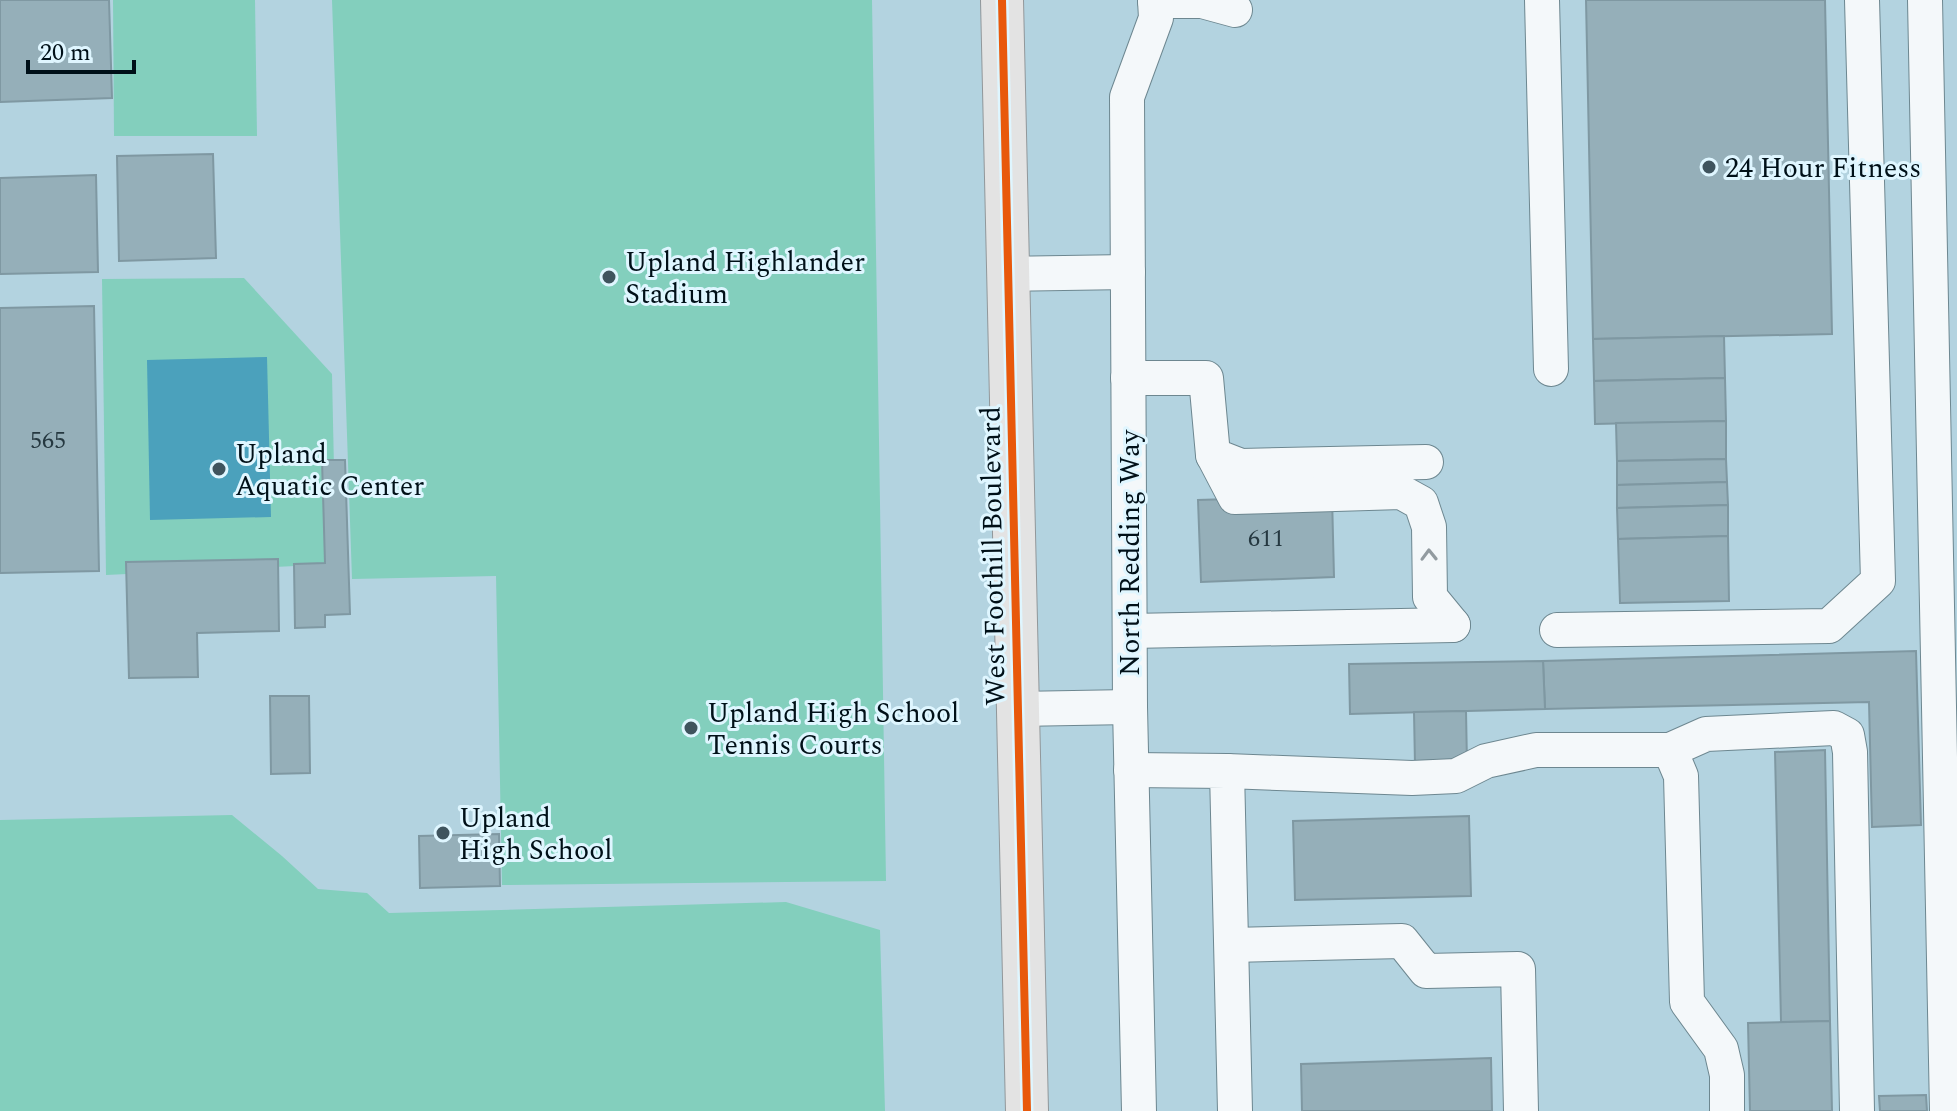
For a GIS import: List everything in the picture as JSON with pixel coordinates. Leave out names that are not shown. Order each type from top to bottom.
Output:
[{"type":"main road","name":"West Foothill Boulevard","points":[[1002,0],[1027,1111]]},
{"type":"lane","points":[[1542,0],[1551,369]]},
{"type":"lane","points":[[1557,630],[1829,626],[1878,581],[1862,0]]},
{"type":"lane","points":[[1925,0],[1944,313],[1950,877],[1947,1111]]},
{"type":"lane","points":[[1155,1],[1202,1],[1235,10]]},
{"type":"lane","name":"North Redding Way","points":[[1139,1111],[1130,707],[1127,97],[1156,18],[1155,1]]},
{"type":"lane","points":[[1008,274],[1128,272]]},
{"type":"lane","points":[[1128,378],[1206,378],[1213,455],[1235,497],[1401,492],[1421,503],[1429,527],[1430,597],[1453,625],[1130,631]]},
{"type":"lane","points":[[1213,455],[1241,466],[1426,462]]},
{"type":"lane","points":[[1017,709],[1130,707]]},
{"type":"lane","points":[[1131,770],[1412,778],[1456,776],[1486,761],[1536,750],[1670,750],[1706,734],[1834,728],[1847,735],[1850,752],[1857,1111]]},
{"type":"lane","points":[[1670,750],[1681,776],[1687,1002],[1721,1049],[1727,1075],[1727,1111]]},
{"type":"lane","points":[[1227,771],[1235,1111]]},
{"type":"lane","points":[[1232,945],[1402,941],[1426,971],[1518,969],[1521,1111]]},
{"type":"green space","points":[[113,0],[255,0],[257,136],[114,136]]},
{"type":"green space","name":"Upland Highlander Stadium","points":[[332,0],[872,0],[886,881],[502,885],[496,576],[352,579]]},
{"type":"green space","name":"Upland Aquatic Center","points":[[244,278],[332,374],[336,564],[106,575],[102,279]]},
{"type":"green space","points":[[232,815],[318,889],[367,893],[389,913],[786,902],[880,930],[885,1111],[0,1111],[0,820]]},
{"type":"water","points":[[267,357],[271,517],[150,520],[147,360]]},
{"type":"building","points":[[0,0],[109,0],[112,98],[0,102]]},
{"type":"building","name":"24 Hour Fitness","points":[[1586,0],[1825,0],[1832,334],[1593,339]]},
{"type":"building","points":[[213,154],[216,258],[119,261],[117,156]]},
{"type":"building","points":[[96,175],[98,272],[0,274],[0,178]]},
{"type":"building","points":[[94,306],[99,571],[0,573],[0,308]]},
{"type":"building","points":[[1724,336],[1725,378],[1594,381],[1593,339]]},
{"type":"building","points":[[1725,378],[1726,421],[1595,424],[1594,381]]},
{"type":"building","points":[[1726,421],[1726,459],[1617,461],[1616,423]]},
{"type":"building","points":[[1726,459],[1727,482],[1617,485],[1617,461]]},
{"type":"building","points":[[322,460],[345,460],[350,614],[325,615],[325,627],[295,628],[294,564],[325,563]]},
{"type":"building","points":[[1727,482],[1728,505],[1617,508],[1617,485]]},
{"type":"building","points":[[1332,496],[1334,577],[1201,582],[1198,500]]},
{"type":"building","points":[[1728,505],[1728,536],[1618,539],[1617,508]]},
{"type":"building","points":[[1728,536],[1729,601],[1620,603],[1618,539]]},
{"type":"building","points":[[278,559],[279,631],[197,633],[198,677],[129,678],[126,562]]},
{"type":"building","points":[[1916,651],[1921,825],[1872,827],[1869,702],[1545,709],[1543,661]]},
{"type":"building","points":[[1543,661],[1545,709],[1350,714],[1349,664]]},
{"type":"building","points":[[270,696],[309,696],[310,773],[271,774]]},
{"type":"building","points":[[1466,711],[1467,764],[1415,765],[1414,712]]},
{"type":"building","points":[[1825,750],[1830,1021],[1781,1022],[1775,752]]},
{"type":"building","points":[[1469,816],[1471,896],[1295,900],[1293,821]]},
{"type":"building","points":[[499,834],[500,886],[420,888],[419,836]]},
{"type":"building","points":[[1830,1021],[1832,1111],[1750,1111],[1748,1023]]},
{"type":"building","points":[[1491,1058],[1492,1111],[1302,1111],[1301,1064]]},
{"type":"building","points":[[1926,1095],[1927,1111],[1880,1111],[1879,1096]]},
{"type":"cycle path","points":[[1002,0],[1027,1111]]},
{"type":"place","name":"24 Hour Fitness","points":[[1709,167]]},
{"type":"place","name":"Upland Highlander Stadium","points":[[609,277]]},
{"type":"place","name":"Upland Aquatic Center","points":[[219,469]]},
{"type":"place","name":"Upland High School Tennis Courts","points":[[691,728]]},
{"type":"place","name":"Upland High School","points":[[443,833]]}]
